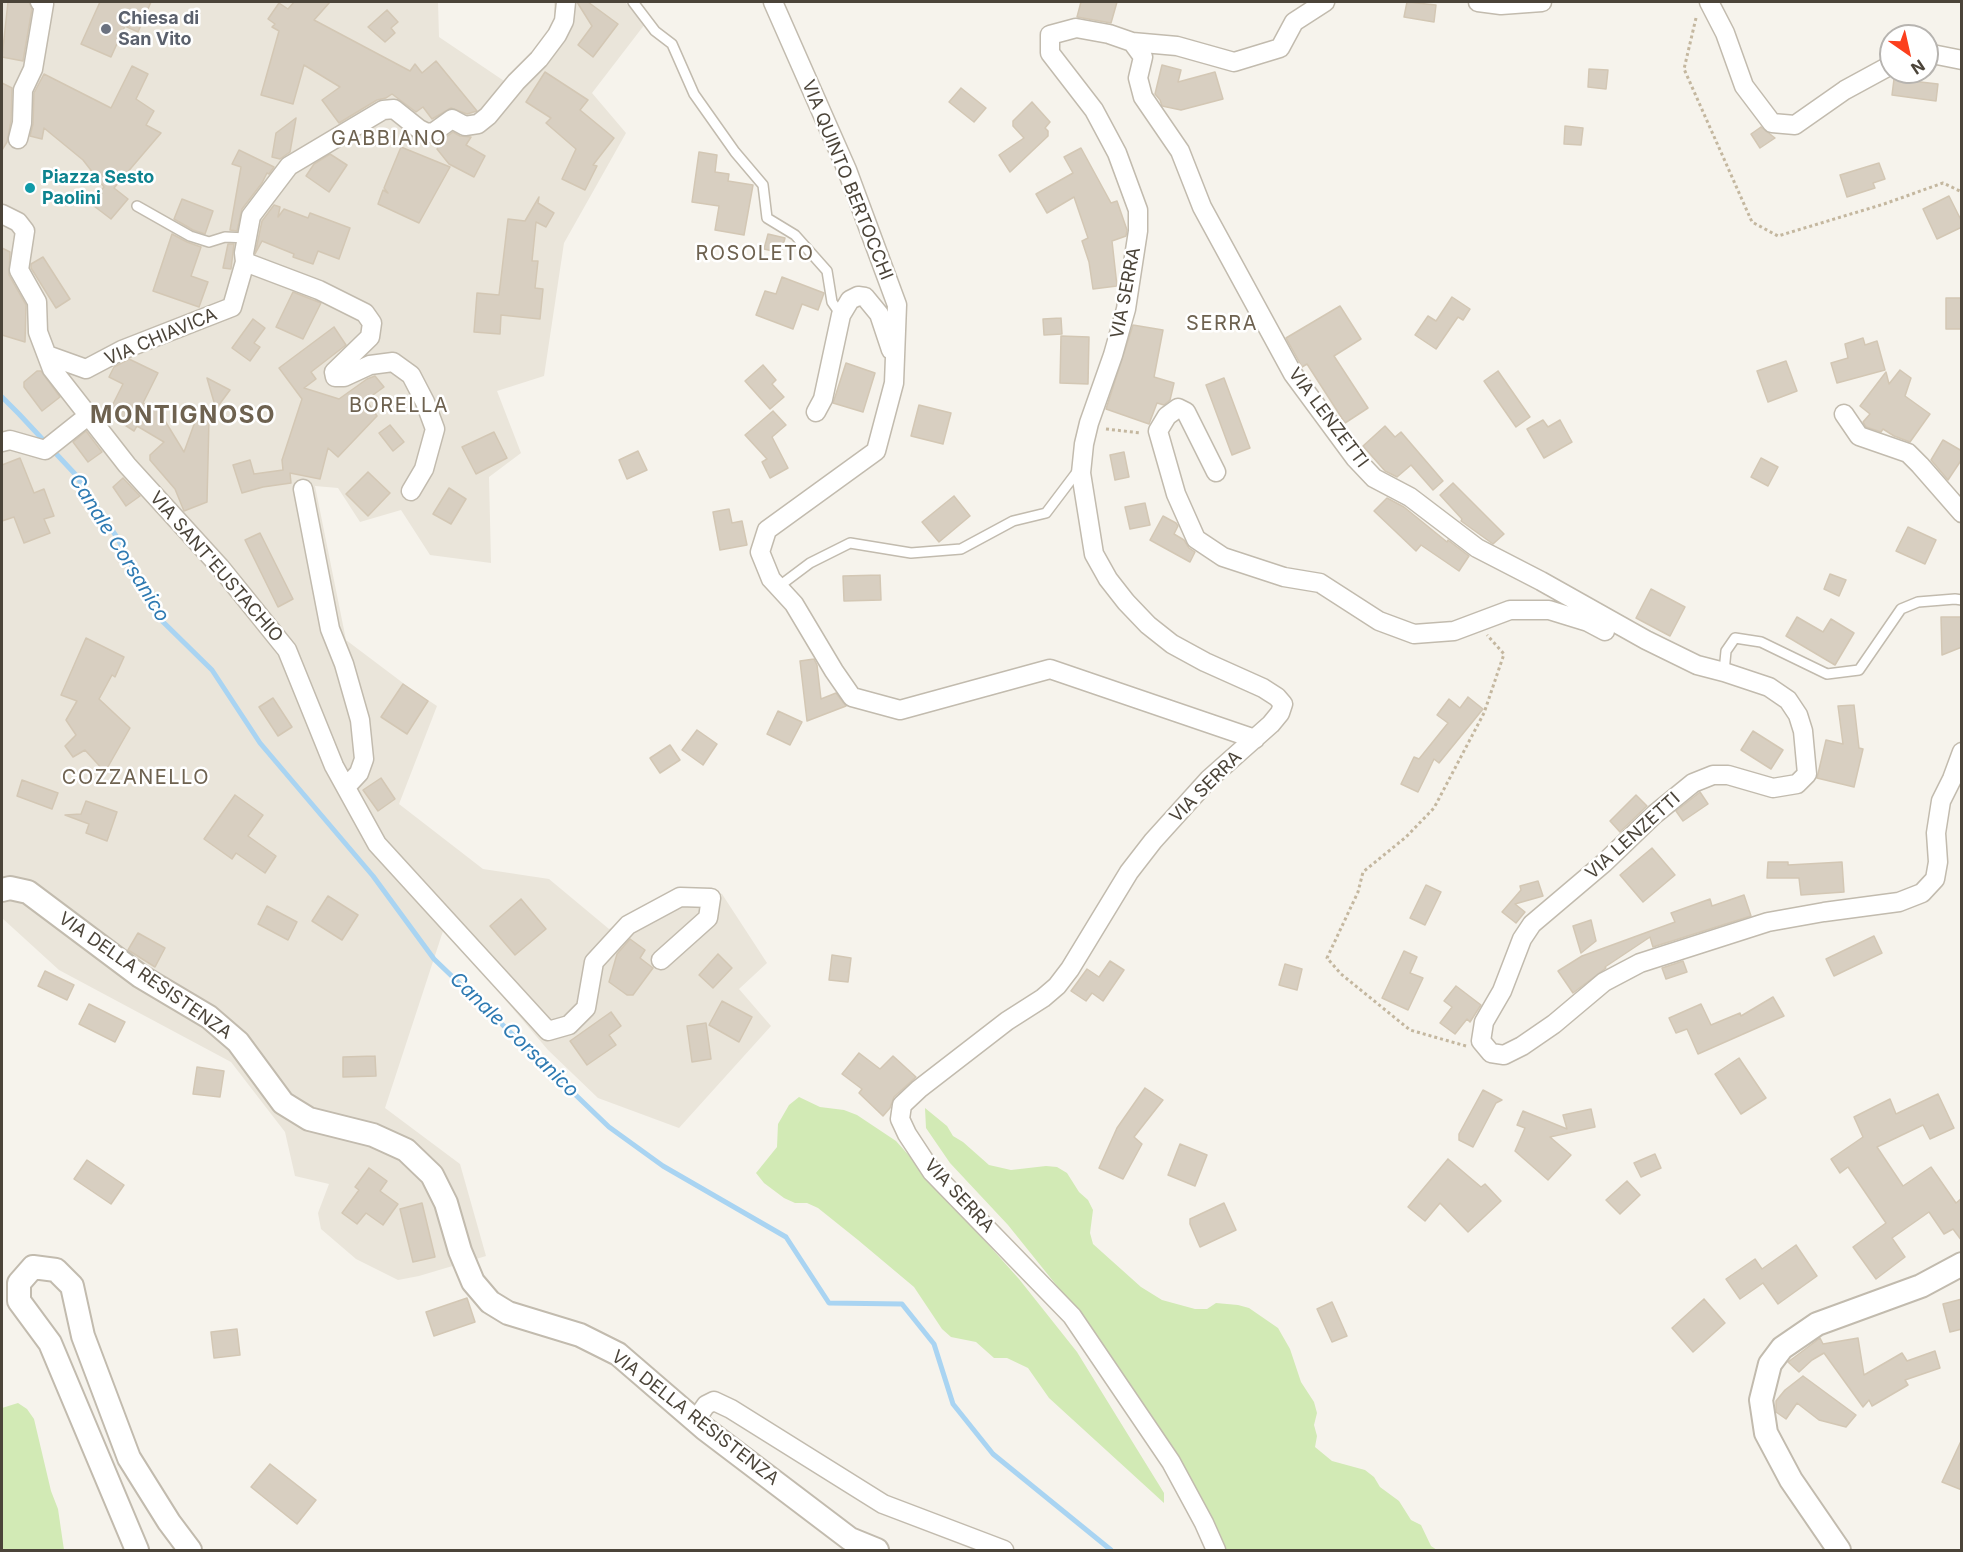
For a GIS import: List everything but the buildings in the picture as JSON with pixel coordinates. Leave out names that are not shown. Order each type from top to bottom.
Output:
[{"type":"street","points":[[18,139],[22,123],[23,90],[33,69],[44,4],[40,2]]},
{"type":"street","points":[[411,491],[424,469],[435,429],[425,402],[411,375],[393,362],[370,365],[344,377],[335,377],[334,372],[370,337],[372,322],[365,313],[319,290],[245,262],[251,216],[289,166],[382,110],[394,109],[427,133],[434,132],[452,119],[465,126],[478,124],[539,60],[557,36],[564,21],[566,2]]},
{"type":"street","name":"VIA QUINTO BERTOCCHI","points":[[773,2],[846,170],[897,304],[894,383],[876,451],[767,530],[760,552],[771,579],[794,604],[852,697],[900,710],[1050,669],[1255,739]]},
{"type":"street","points":[[1132,42],[1177,46],[1234,62],[1280,48],[1294,22],[1325,2]]},
{"type":"street","points":[[1478,2],[1501,5],[1542,2]]},
{"type":"street","points":[[1703,7],[1725,33],[1744,86],[1772,123],[1795,125],[1845,90],[1879,72]]},
{"type":"street","name":"VIA SERRA","points":[[1132,42],[1109,34],[1076,28],[1050,35],[1050,53],[1094,110],[1117,153],[1138,210],[1138,231],[1126,309],[1113,355],[1089,423],[1081,473],[1094,554],[1108,579],[1148,625],[1172,644],[1205,662],[1263,688],[1277,697],[1283,705],[1280,713],[1255,739],[1209,779],[1153,841],[1129,872],[1070,969],[1057,986],[919,1089],[902,1105],[900,1119],[932,1172],[1072,1316],[1171,1462],[1204,1523],[1216,1551]]},
{"type":"street","name":"VIA LENZETTI","points":[[1132,42],[1143,57],[1138,78],[1143,97],[1180,150],[1202,207],[1293,374],[1355,458],[1374,478],[1410,497],[1476,548],[1697,665],[1769,687],[1788,700],[1798,716],[1803,731],[1807,774],[1797,784],[1773,788],[1728,775],[1713,775],[1693,783],[1532,924],[1522,939],[1502,991],[1484,1022],[1481,1041],[1491,1053]]},
{"type":"street","points":[[1939,55],[1962,60]]},
{"type":"street","name":"VIA SANT'EUSTACHIO","points":[[2,214],[18,222],[25,231],[19,270],[37,302],[38,332],[52,369],[127,465],[220,567],[287,650],[334,766],[377,844],[548,1031],[569,1025],[586,1008],[594,962],[628,925],[680,897],[711,898],[708,918],[661,960]]},
{"type":"street","name":"VIA CHIAVICA","points":[[47,355],[86,369],[122,350],[232,307],[245,262]]},
{"type":"street","points":[[816,412],[823,399],[841,315],[850,300],[858,296],[865,297],[879,314],[895,363]]},
{"type":"street","points":[[1216,472],[1186,412],[1178,408],[1167,416],[1158,431],[1176,494],[1196,538],[1223,557],[1284,577],[1320,583],[1379,621],[1414,634],[1454,631],[1510,610],[1550,610],[1588,622],[1683,669],[1697,665]]},
{"type":"street","points":[[1844,414],[1859,436],[1908,453],[1962,513]]},
{"type":"street","points":[[2,442],[10,440],[45,450],[88,415]]},
{"type":"street","points":[[303,489],[330,629],[345,664],[360,720],[364,759],[359,773],[346,787]]},
{"type":"street","points":[[1491,1053],[1504,1055],[1522,1046],[1554,1024],[1604,982],[1640,963],[1768,922],[1899,902],[1923,893],[1935,879],[1938,862],[1936,833],[1941,801],[1962,752]]},
{"type":"street","name":"VIA DELLA RESISTENZA","points":[[2,890],[10,888],[28,892],[140,976],[209,1017],[238,1042],[283,1103],[309,1119],[373,1135],[406,1150],[432,1175],[446,1203],[460,1251],[474,1282],[490,1302],[508,1312],[580,1335],[618,1354],[695,1421],[850,1539],[877,1551]]},
{"type":"street","points":[[1839,1551],[1791,1480],[1767,1433],[1761,1400],[1770,1364],[1782,1348],[1817,1324],[1921,1286],[1962,1264]]},
{"type":"street","points":[[137,1551],[50,1343],[19,1301],[19,1282],[33,1267],[56,1270],[72,1286],[83,1336],[129,1458],[190,1551]]},
{"type":"street","points":[[695,1421],[706,1405],[714,1401],[731,1409],[883,1504],[1004,1551]]},
{"type":"lane","points":[[633,2],[655,31],[672,44],[694,94],[735,152],[763,185],[767,219],[795,235],[826,271],[832,302],[841,315]]},
{"type":"lane","points":[[137,206],[190,236],[209,242],[225,237],[247,238]]},
{"type":"lane","points":[[778,587],[810,563],[850,543],[911,553],[961,549],[1013,521],[1046,513],[1082,466]]},
{"type":"lane","points":[[1724,672],[1726,651],[1735,638],[1761,642],[1827,674],[1859,670],[1901,609],[1918,602],[1962,600]]},
{"type":"path","points":[[1703,7],[1684,69],[1752,222],[1778,236],[1884,204],[1943,183],[1962,192]]},
{"type":"path","points":[[1103,429],[1138,433],[1158,431]]},
{"type":"path","points":[[1477,623],[1504,654],[1484,713],[1434,808],[1406,837],[1364,872],[1358,892],[1327,958],[1341,975],[1410,1030],[1491,1053]]},
{"type":"shaded area","points":[[2,2],[438,2],[439,37],[516,89],[554,32],[554,2],[625,2],[645,24],[592,93],[626,133],[564,243],[544,376],[497,391],[521,453],[489,477],[491,563],[430,555],[401,510],[360,522],[338,488],[315,486],[346,640],[437,706],[399,804],[483,869],[549,879],[609,929],[688,889],[722,894],[767,963],[739,989],[771,1026],[679,1128],[598,1098],[548,1050],[444,928],[385,1108],[460,1164],[486,1256],[398,1280],[356,1259],[321,1229],[318,1213],[329,1184],[295,1176],[285,1132],[231,1062],[59,970],[2,918]]},
{"type":"green space","points":[[799,1097],[820,1107],[844,1110],[857,1115],[896,1141],[1019,1279],[1077,1352],[1164,1493],[1164,1503],[1049,1398],[1028,1368],[1007,1358],[994,1358],[976,1342],[951,1337],[942,1329],[914,1287],[858,1240],[818,1208],[784,1198],[764,1183],[756,1173],[777,1147],[778,1124],[789,1105]]},
{"type":"green space","points":[[925,1108],[947,1126],[953,1136],[989,1165],[1011,1170],[1057,1167],[1067,1173],[1093,1210],[1090,1233],[1093,1244],[1141,1287],[1162,1300],[1195,1309],[1207,1309],[1216,1303],[1249,1308],[1278,1328],[1290,1349],[1301,1382],[1314,1402],[1317,1413],[1314,1425],[1317,1436],[1315,1447],[1332,1461],[1365,1470],[1374,1477],[1380,1487],[1399,1501],[1411,1520],[1421,1525],[1431,1546],[1437,1550],[1222,1550],[1086,1322],[1008,1225],[950,1163],[926,1128]]},
{"type":"green space","points":[[18,1403],[27,1409],[34,1419],[51,1491],[58,1509],[64,1550],[2,1550],[2,1408]]},
{"type":"waterway","name":"Canale Corsanico","points":[[2,397],[75,474],[118,539],[157,616],[212,670],[260,743],[373,876],[434,959],[609,1127],[663,1166],[786,1237],[829,1303],[902,1304],[934,1344],[953,1404],[993,1454],[1111,1550]]},
{"type":"place","name":"Chiesa di San Vito","points":[[106,29]]},
{"type":"place","name":"Piazza Sesto Paolini","points":[[30,188]]},
{"type":"district","name":"GABBIANO","points":[[389,139]]},
{"type":"district","name":"ROSOLETO","points":[[755,254]]},
{"type":"district","name":"SERRA","points":[[1222,324]]},
{"type":"district","name":"BORELLA","points":[[399,406]]},
{"type":"district","name":"MONTIGNOSO","points":[[183,416]]},
{"type":"district","name":"COZZANELLO","points":[[136,778]]}]
